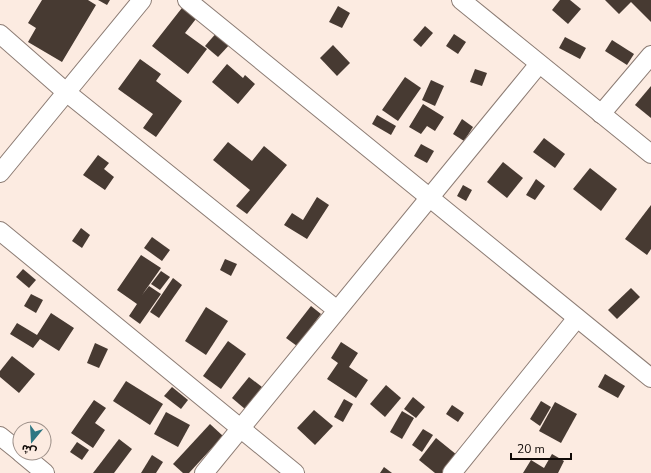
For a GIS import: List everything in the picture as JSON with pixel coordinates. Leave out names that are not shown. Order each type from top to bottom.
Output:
[{"type":"street","points":[[0,173],[142,0]]},
{"type":"street","points":[[187,0],[651,378]]},
{"type":"street","points":[[461,0],[651,154]]},
{"type":"street","points":[[0,34],[66,92],[337,310]]},
{"type":"street","points":[[601,114],[651,55]]},
{"type":"street","points":[[204,473],[539,64]]},
{"type":"street","points":[[0,231],[295,473]]},
{"type":"street","points":[[452,473],[577,318]]},
{"type":"street","points":[[0,436],[12,446]]},
{"type":"street","points":[[30,461],[45,473]]},
{"type":"building","points":[[42,0],[88,0],[96,5],[62,62],[28,42],[36,28],[28,23]]},
{"type":"building","points":[[98,0],[110,0],[107,5]]},
{"type":"building","points":[[560,0],[570,0],[581,9],[568,24],[552,10]]},
{"type":"building","points":[[605,0],[651,0],[651,22],[631,2],[619,14]]},
{"type":"building","points":[[185,4],[199,15],[185,33],[207,49],[188,74],[152,46]]},
{"type":"building","points":[[338,6],[350,13],[342,28],[329,22]]},
{"type":"building","points":[[425,26],[433,33],[421,47],[413,40]]},
{"type":"building","points":[[218,31],[232,42],[218,57],[205,46]]},
{"type":"building","points":[[454,34],[466,42],[458,54],[446,46]]},
{"type":"building","points":[[565,37],[586,48],[580,59],[559,48]]},
{"type":"building","points":[[612,40],[634,54],[627,65],[605,51]]},
{"type":"building","points":[[333,45],[350,63],[337,76],[320,58]]},
{"type":"building","points":[[140,59],[161,74],[156,81],[182,101],[156,137],[143,128],[153,114],[118,89]]},
{"type":"building","points":[[227,64],[243,78],[245,75],[255,84],[238,104],[212,82]]},
{"type":"building","points":[[475,69],[487,73],[482,86],[470,82]]},
{"type":"building","points":[[405,77],[421,88],[398,121],[382,110]]},
{"type":"building","points":[[431,80],[444,86],[435,106],[422,100]]},
{"type":"building","points":[[651,86],[651,118],[635,105]]},
{"type":"building","points":[[423,104],[444,117],[435,131],[427,126],[421,134],[409,127]]},
{"type":"building","points":[[377,115],[396,126],[391,135],[372,124]]},
{"type":"building","points":[[462,119],[473,127],[464,141],[453,134]]},
{"type":"building","points":[[544,138],[565,154],[555,168],[533,152]]},
{"type":"building","points":[[228,142],[252,161],[264,146],[287,165],[247,214],[236,206],[250,190],[213,160]]},
{"type":"building","points":[[421,144],[434,151],[427,163],[414,156]]},
{"type":"building","points":[[98,155],[109,163],[104,169],[114,177],[105,190],[83,175]]},
{"type":"building","points":[[503,162],[523,178],[507,198],[487,182]]},
{"type":"building","points":[[590,168],[617,189],[601,211],[573,189]]},
{"type":"building","points":[[536,179],[545,186],[535,200],[526,195]]},
{"type":"building","points":[[463,185],[472,190],[466,201],[457,196]]},
{"type":"building","points":[[317,197],[329,205],[307,239],[284,225],[292,213],[303,220]]},
{"type":"building","points":[[651,205],[651,249],[647,255],[625,239]]},
{"type":"building","points":[[81,228],[90,235],[82,248],[72,241]]},
{"type":"building","points":[[152,237],[170,250],[162,261],[144,248]]},
{"type":"building","points":[[141,255],[161,268],[142,295],[149,286],[161,294],[140,324],[129,316],[137,304],[117,290]]},
{"type":"building","points":[[225,259],[237,264],[231,276],[220,270]]},
{"type":"building","points":[[23,269],[36,280],[29,288],[16,277]]},
{"type":"building","points":[[161,271],[170,277],[160,290],[151,284]]},
{"type":"building","points":[[173,278],[182,285],[159,318],[150,312]]},
{"type":"building","points":[[631,288],[640,297],[617,319],[608,310]]},
{"type":"building","points":[[31,294],[43,300],[36,313],[24,306]]},
{"type":"building","points":[[311,306],[321,314],[297,346],[286,338]]},
{"type":"building","points":[[206,307],[228,321],[206,355],[185,341]]},
{"type":"building","points":[[51,313],[74,328],[59,351],[40,339],[33,348],[10,334],[17,323],[37,335]]},
{"type":"building","points":[[228,341],[246,354],[221,389],[203,376]]},
{"type":"building","points":[[341,342],[358,353],[349,367],[368,380],[356,398],[327,379],[338,363],[331,358]]},
{"type":"building","points":[[95,343],[108,349],[99,368],[87,363]]},
{"type":"building","points":[[12,356],[35,374],[19,393],[0,377],[0,371]]},
{"type":"building","points":[[605,374],[625,386],[618,398],[598,387]]},
{"type":"building","points":[[249,377],[262,387],[245,409],[232,398]]},
{"type":"building","points":[[126,381],[163,404],[150,425],[113,401]]},
{"type":"building","points":[[386,385],[401,398],[385,417],[370,404]]},
{"type":"building","points":[[172,387],[188,400],[181,409],[164,396]]},
{"type":"building","points":[[413,397],[425,407],[416,418],[404,409]]},
{"type":"building","points":[[344,399],[353,404],[343,422],[334,417]]},
{"type":"building","points":[[94,400],[106,408],[95,423],[105,430],[93,448],[71,433]]},
{"type":"building","points":[[541,401],[551,407],[540,426],[530,419]]},
{"type":"building","points":[[555,402],[577,414],[561,443],[539,431]]},
{"type":"building","points":[[452,405],[464,413],[458,422],[446,414]]},
{"type":"building","points":[[314,410],[333,426],[315,445],[297,428]]},
{"type":"building","points":[[402,411],[414,418],[402,439],[390,432]]},
{"type":"building","points":[[166,412],[190,425],[178,447],[154,434]]},
{"type":"building","points":[[210,424],[223,436],[189,473],[183,473],[173,464]]},
{"type":"building","points":[[423,429],[433,435],[422,452],[412,445]]},
{"type":"building","points":[[436,438],[457,455],[443,473],[435,473],[419,460]]},
{"type":"building","points":[[119,439],[132,449],[114,473],[93,473]]},
{"type":"building","points":[[77,442],[89,450],[82,460],[70,452]]},
{"type":"building","points":[[552,454],[564,461],[558,473],[523,473],[531,460],[544,468]]},
{"type":"building","points":[[152,455],[163,462],[156,473],[141,473]]},
{"type":"building","points":[[384,467],[392,473],[380,473]]}]
